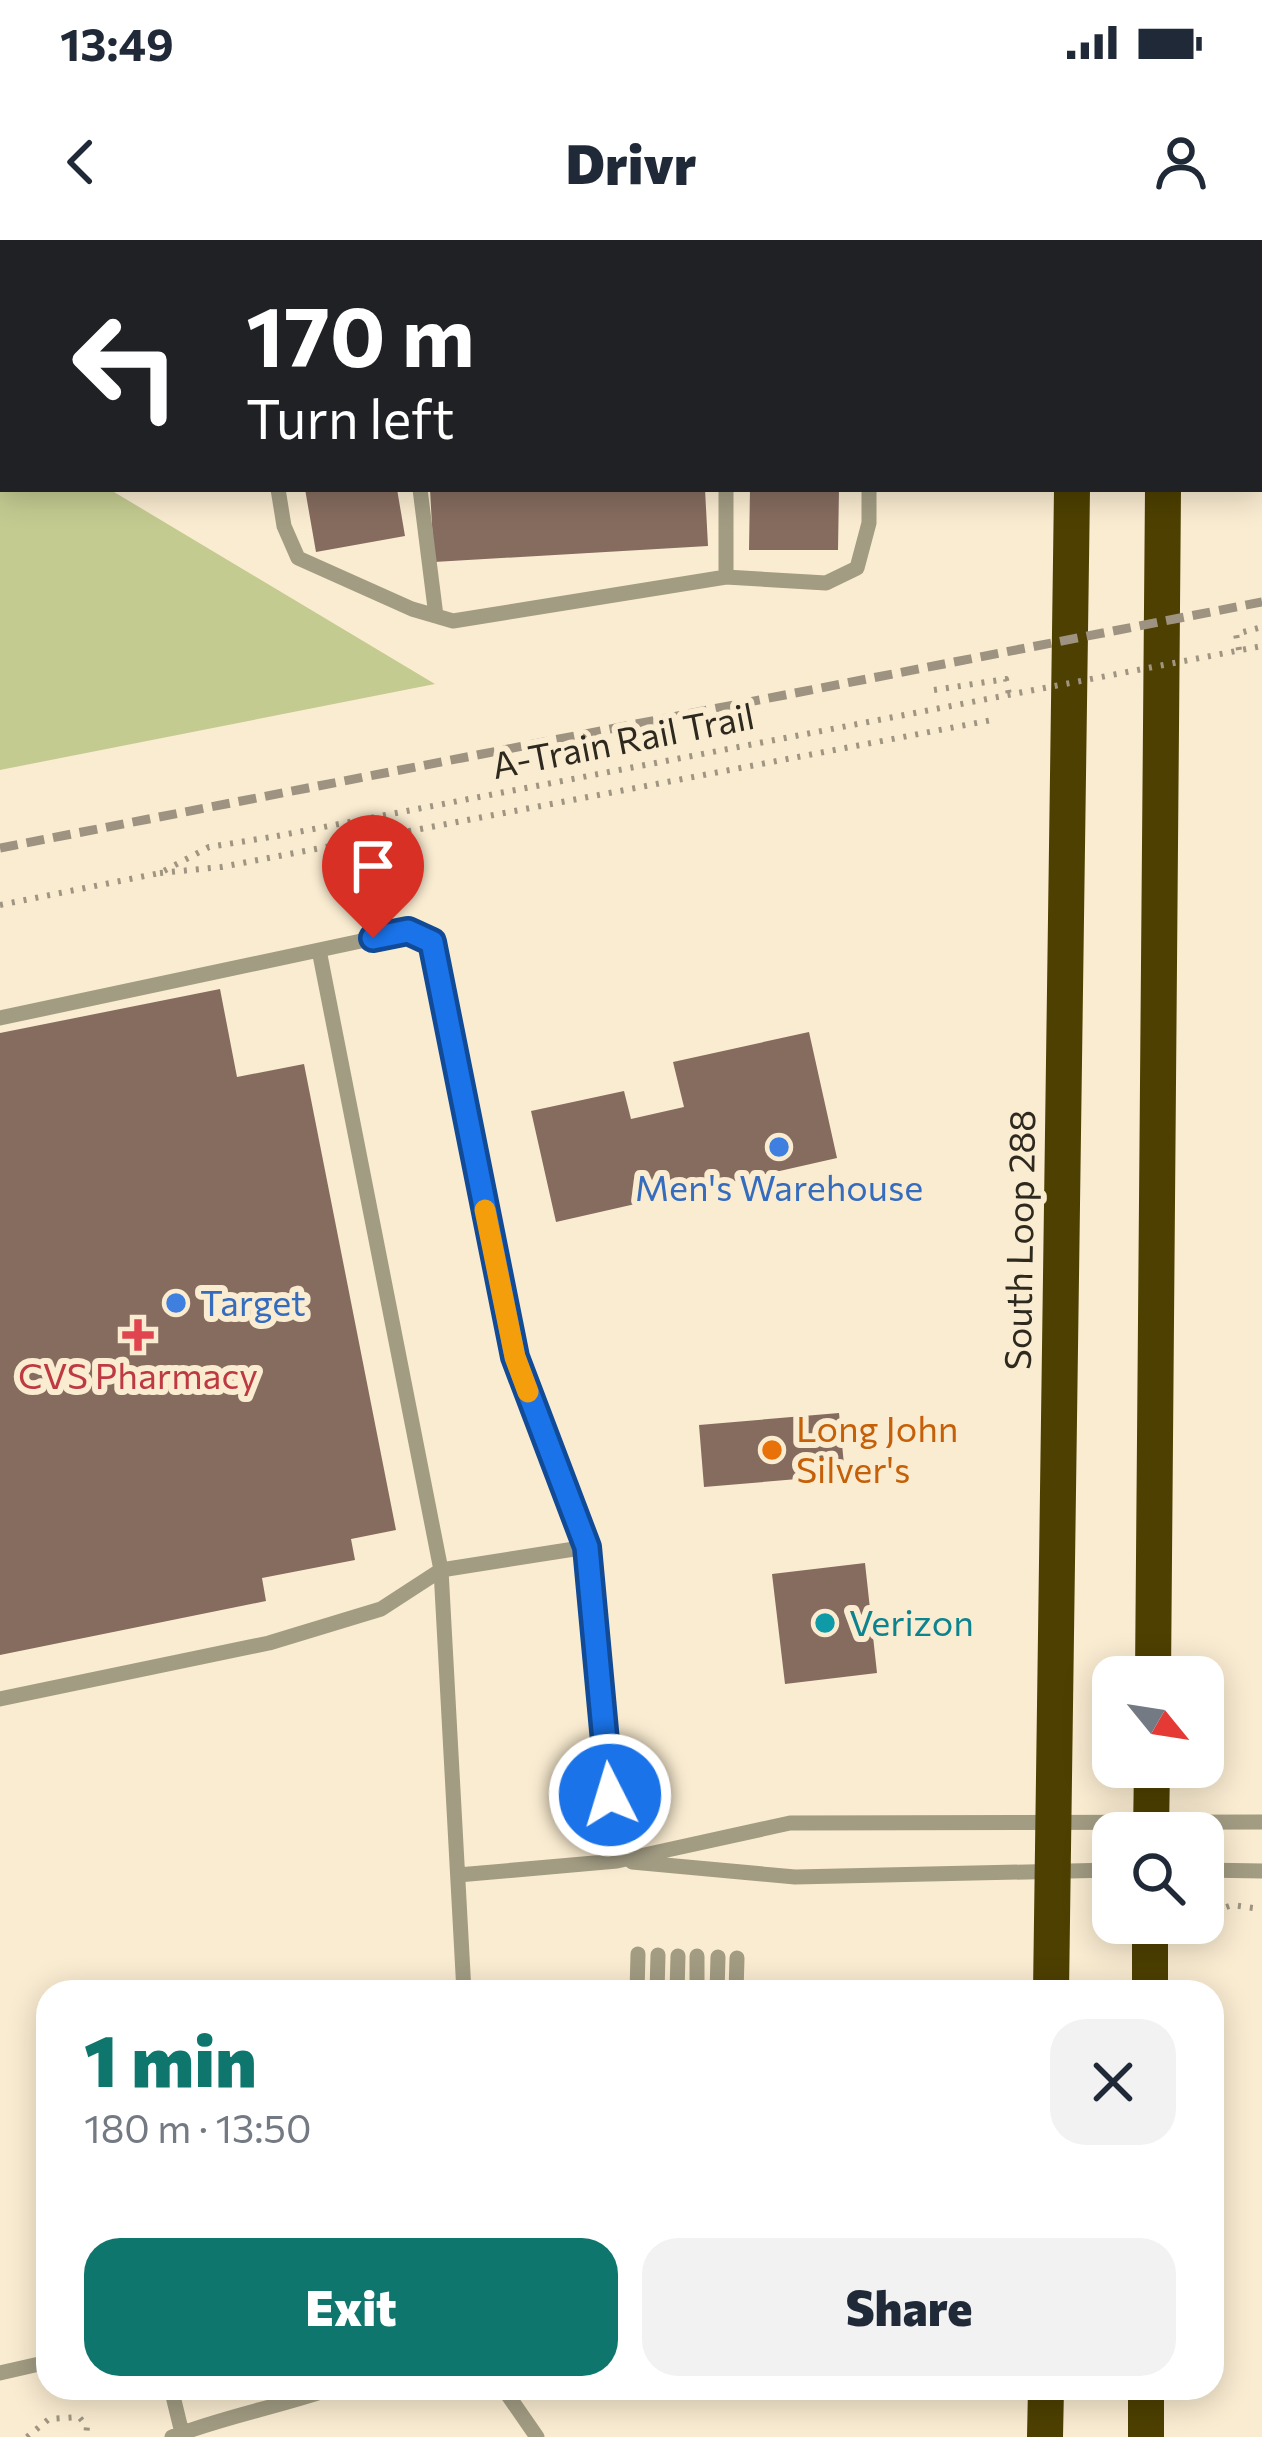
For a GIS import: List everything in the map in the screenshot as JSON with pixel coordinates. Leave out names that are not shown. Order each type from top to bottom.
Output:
[{"type":"highway","name":"South Loop 288","points":[[1051,1980],[1072,492]]},
{"type":"highway","points":[[1153,1656],[1162,492]]},
{"type":"highway","points":[[1150,1944],[1150,1980]]},
{"type":"highway","points":[[1046,2400],[1046,2437]]},
{"type":"highway","points":[[1146,2400],[1146,2437]]},
{"type":"lane","points":[[278,492],[284,526],[298,558],[412,609],[453,621],[726,578],[826,583],[857,568],[869,523],[869,492]]},
{"type":"lane","points":[[420,492],[436,616]]},
{"type":"lane","points":[[726,492],[726,578]]},
{"type":"lane","points":[[0,1018],[408,931],[432,942],[515,1357],[587,1547],[617,1861]]},
{"type":"lane","points":[[319,950],[441,1570],[463,1980]]},
{"type":"lane","points":[[0,1699],[269,1643],[382,1610],[441,1570],[587,1547]]},
{"type":"lane","points":[[458,1875],[617,1861],[790,1822],[1092,1824]]},
{"type":"lane","points":[[1224,1824],[1262,1822]]},
{"type":"lane","points":[[617,1861],[795,1877],[1092,1870]]},
{"type":"lane","points":[[1224,1870],[1262,1870]]},
{"type":"lane","points":[[637,1980],[638,1954]]},
{"type":"lane","points":[[657,1980],[658,1955]]},
{"type":"lane","points":[[677,1980],[678,1956]]},
{"type":"lane","points":[[697,1956],[697,1980]]},
{"type":"lane","points":[[717,1980],[718,1957]]},
{"type":"lane","points":[[736,1980],[737,1958]]},
{"type":"lane","points":[[0,2373],[36,2365]]},
{"type":"lane","points":[[173,2400],[177,2435],[216,2420],[299,2400]]},
{"type":"lane","points":[[511,2400],[537,2437]]},
{"type":"path","points":[[1239,650],[1236,634],[1262,627]]},
{"type":"path","name":"A-Train Rail Trail","points":[[0,904],[160,873],[209,847],[1262,646]]},
{"type":"path","points":[[934,690],[1006,680],[1009,694]]},
{"type":"path","points":[[160,873],[221,867],[992,720]]},
{"type":"path","points":[[1224,1908],[1252,1908]]},
{"type":"path","points":[[27,2437],[49,2420],[79,2417],[87,2426],[86,2437]]},
{"type":"green space","points":[[0,492],[114,492],[435,684],[0,770]]},
{"type":"building","points":[[306,492],[398,492],[405,536],[316,552]]},
{"type":"building","points":[[430,492],[705,492],[708,546],[434,562]]},
{"type":"building","points":[[750,492],[839,492],[838,550],[749,550]]},
{"type":"building","name":"Target","points":[[220,989],[237,1077],[304,1064],[396,1530],[351,1539],[355,1560],[262,1578],[266,1601],[0,1655],[0,1033]]},
{"type":"building","points":[[809,1032],[837,1158],[556,1222],[531,1111],[624,1091],[631,1119],[684,1107],[673,1062]]},
{"type":"building","name":"Long John Silver's","points":[[839,1413],[845,1475],[704,1487],[699,1425]]},
{"type":"building","name":"Verizon","points":[[865,1563],[877,1673],[785,1684],[772,1574]]},
{"type":"railway","points":[[0,848],[1262,602]]},
{"type":"slow traffic","points":[[485,1210],[515,1357],[528,1392]]},
{"type":"place","name":"Men's Warehouse","points":[[779,1147]]},
{"type":"place","name":"Target","points":[[176,1303]]},
{"type":"place","name":"CVS Pharmacy","points":[[138,1335]]},
{"type":"place","name":"Long John Silver's","points":[[772,1450]]},
{"type":"place","name":"Verizon","points":[[825,1623]]},
{"type":"route","points":[[373,938],[408,931],[432,942],[515,1357],[587,1547],[610,1795]]}]
